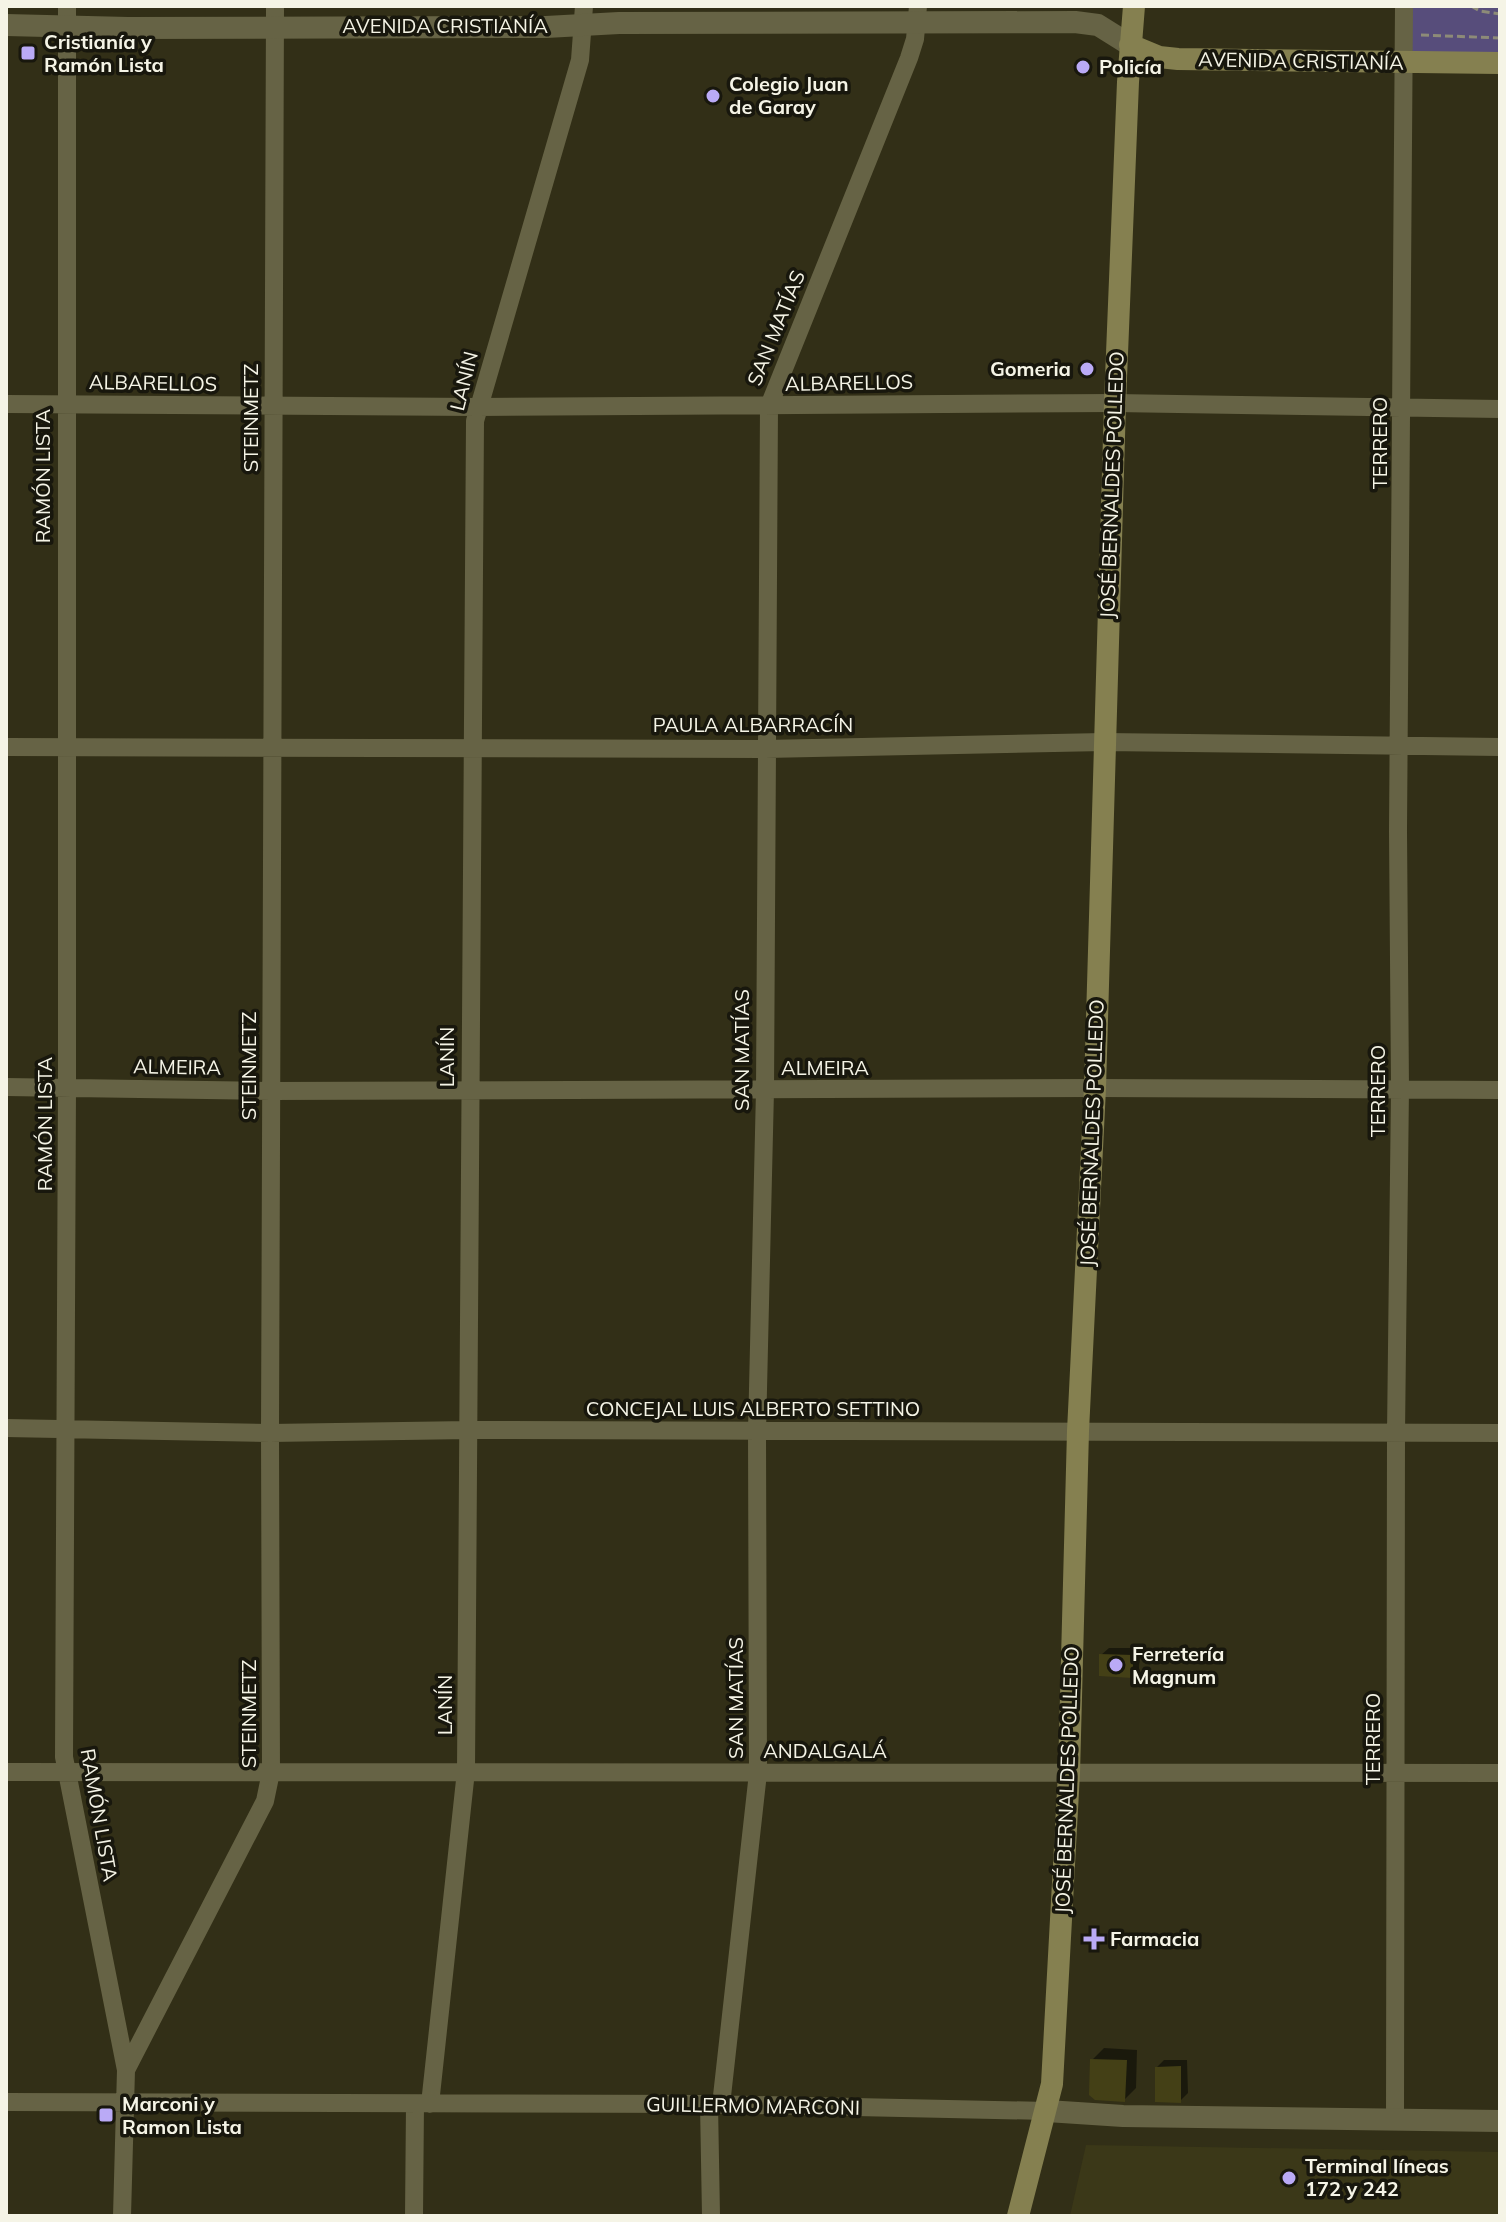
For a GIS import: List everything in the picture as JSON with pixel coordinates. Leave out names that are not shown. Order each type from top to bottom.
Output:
[{"type":"main road","name":"JOSÉ BERNALDES POLLEDO","points":[[1018,2216],[1052,2084],[1069,1773],[1078,1431],[1095,1088],[1115,403],[1134,6]]},
{"type":"main road","name":"AVENIDA CRISTIANÍA","points":[[1130,45],[1159,57],[1178,59],[1500,63]]},
{"type":"street","name":"TERRERO","points":[[1395,2119],[1400,1088],[1398,831],[1404,6]]},
{"type":"street","name":"AVENIDA CRISTIANÍA","points":[[6,25],[68,16],[275,16],[546,27],[584,15],[918,14],[1098,25],[1130,45]]},
{"type":"street","name":"SAN MATÍAS","points":[[711,2216],[715,2104],[758,1773],[757,1432],[765,1090],[769,406],[909,58],[918,14]]},
{"type":"street","name":"LANÍN","points":[[414,2216],[423,2104],[466,1771],[469,1089],[477,407],[580,60],[584,15]]},
{"type":"street","name":"RAMÓN LISTA","points":[[68,16],[64,1757],[126,2070],[122,2216]]},
{"type":"street","name":"STEINMETZ","points":[[126,2070],[265,1801],[271,1772],[275,16]]},
{"type":"street","name":"ALBARELLOS","points":[[6,404],[477,407],[1115,403],[1500,409]]},
{"type":"street","name":"PAULA ALBARRACÍN","points":[[6,747],[765,749],[1104,742],[1500,747]]},
{"type":"street","name":"ALMEIRA","points":[[6,1087],[271,1091],[1500,1090]]},
{"type":"street","name":"CONCEJAL LUIS ALBERTO SETTINO","points":[[6,1428],[270,1433],[469,1430],[1500,1433]]},
{"type":"street","name":"ANDALGALÁ","points":[[6,1772],[1500,1773]]},
{"type":"street","name":"GUILLERMO MARCONI","points":[[6,2102],[715,2104],[1047,2111],[1123,2116],[1500,2121]]},
{"type":"path","points":[[1471,6],[1480,11],[1500,14]]},
{"type":"path","points":[[1419,35],[1500,38]]},
{"type":"shaded area","points":[[1406,6],[1500,6],[1500,53],[1406,52]]},
{"type":"shaded area","name":"Terminal líneas 172 y 242","points":[[1086,2145],[1500,2152],[1500,2216],[1070,2216]]},
{"type":"building","name":"Ferretería Magnum","points":[[1099,1654],[1133,1655],[1133,1678],[1099,1676]]},
{"type":"building","points":[[1090,2059],[1127,2060],[1125,2102],[1095,2100],[1089,2095]]},
{"type":"building","points":[[1181,2066],[1181,2103],[1155,2102],[1155,2067]]},
{"type":"place","name":"Cristianía y Ramón Lista","points":[[28,53]]},
{"type":"place","name":"Policía","points":[[1083,67]]},
{"type":"place","name":"Colegio Juan de Garay","points":[[713,96]]},
{"type":"place","name":"Gomeria","points":[[1087,369]]},
{"type":"place","name":"Ferretería Magnum","points":[[1116,1665]]},
{"type":"place","name":"Farmacia","points":[[1094,1939]]},
{"type":"place","name":"Marconi y Ramon Lista","points":[[106,2115]]},
{"type":"place","name":"Terminal líneas 172 y 242","points":[[1289,2178]]}]
